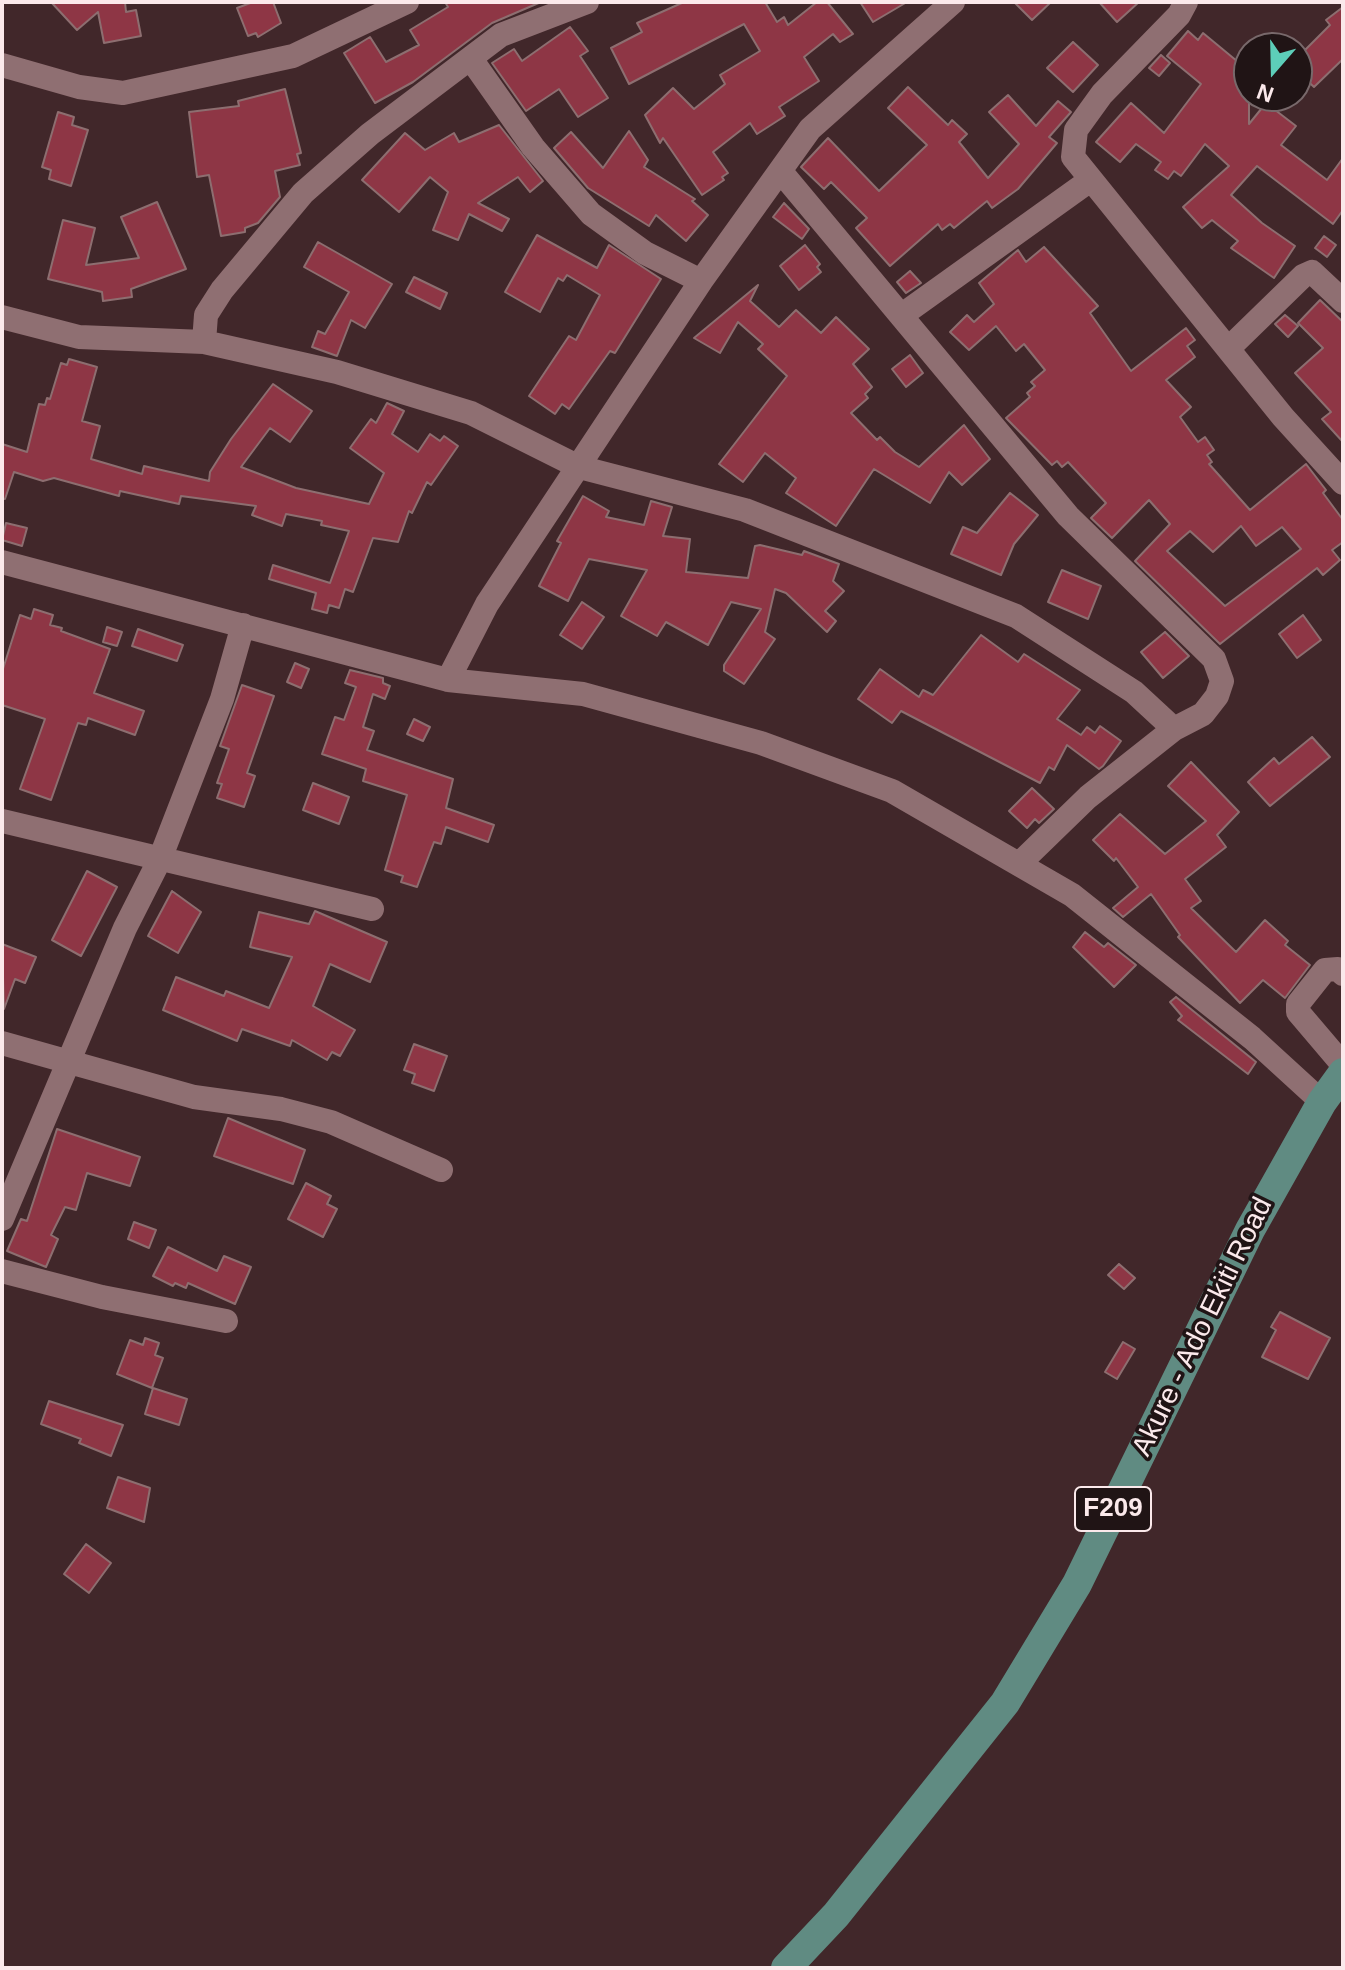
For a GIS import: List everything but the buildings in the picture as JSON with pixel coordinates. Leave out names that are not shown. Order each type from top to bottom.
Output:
[{"type":"main road","name":"Akure - Ado Ekiti Road","points":[[791,1960],[836,1915],[1005,1703],[1077,1584],[1250,1230],[1322,1102],[1343,1073]]},
{"type":"street","points":[[204,342],[206,315],[222,290],[303,193],[370,134],[501,35],[587,2]]},
{"type":"street","points":[[448,680],[487,604],[701,281],[782,173],[810,129],[953,2]]},
{"type":"street","points":[[1186,2],[1179,15],[1102,94],[1076,130],[1073,157],[1089,181],[1283,417],[1343,483]]},
{"type":"street","points":[[2,65],[79,87],[123,93],[293,56],[404,3]]},
{"type":"street","points":[[471,59],[533,147],[591,214],[645,253],[701,281]]},
{"type":"street","points":[[782,173],[1068,516],[1214,659],[1222,681],[1217,696],[1203,714],[1174,729],[1088,797],[1020,863]]},
{"type":"street","points":[[902,315],[1089,181]]},
{"type":"street","points":[[1229,348],[1303,276],[1312,272],[1343,301]]},
{"type":"street","points":[[2,317],[79,337],[204,342],[337,372],[471,413],[579,467],[745,510],[1016,616],[1134,692],[1174,729]]},
{"type":"street","points":[[2,562],[448,680],[583,694],[761,743],[892,791],[1020,863],[1112,927],[1252,1038],[1322,1102]]},
{"type":"street","points":[[2,1219],[125,928],[160,859],[222,699],[243,625]]},
{"type":"street","points":[[2,821],[372,909]]},
{"type":"street","points":[[1343,974],[1338,969],[1325,970],[1298,1004],[1298,1012],[1343,1065]]},
{"type":"street","points":[[2,1043],[194,1097],[281,1109],[331,1122],[441,1170]]},
{"type":"street","points":[[2,1271],[102,1297],[226,1321]]}]
